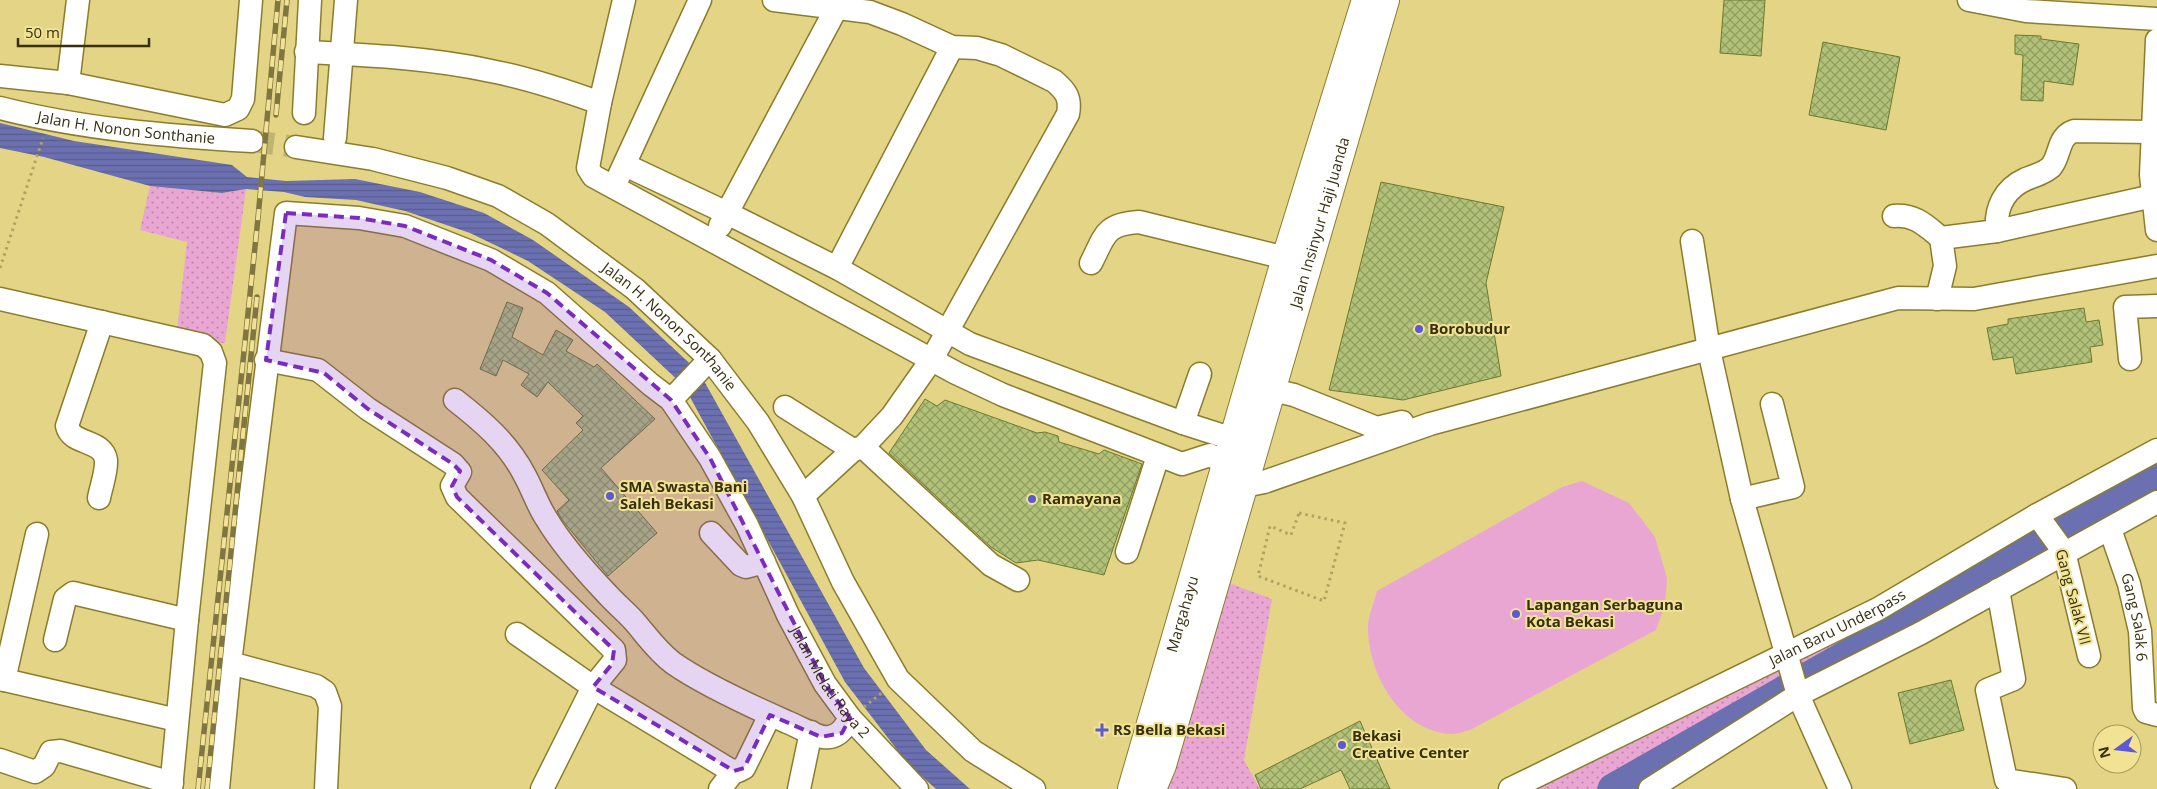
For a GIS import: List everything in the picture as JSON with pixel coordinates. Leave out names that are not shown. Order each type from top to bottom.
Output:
[{"type":"main road","name":"Jalan Insinyur Haji Juanda","points":[[1232,460],[1270,353],[1375,3]]},
{"type":"main road","name":"Jalan Insinyur Haji Juanda","points":[[1232,460],[1272,390],[1270,353],[1278,256],[1328,161]]},
{"type":"main road","name":"Margahayu","points":[[1132,789],[1232,460]]},
{"type":"main road","points":[[1152,789],[1162,765],[1232,460]]},
{"type":"street","points":[[68,83],[78,0]]},
{"type":"street","points":[[0,76],[68,83],[225,115],[238,109],[243,99],[250,0]]},
{"type":"street","points":[[304,113],[310,0]]},
{"type":"street","points":[[335,138],[346,0]]},
{"type":"street","points":[[624,0],[600,103],[588,171],[590,175],[932,359],[1003,395],[1182,464],[1232,460]]},
{"type":"street","points":[[614,187],[700,0]]},
{"type":"street","points":[[774,0],[870,12],[886,17],[952,47],[988,50],[1054,81],[1063,88],[1070,101],[1068,114],[932,359],[892,416],[858,449],[803,496]]},
{"type":"street","points":[[1969,0],[2026,11],[2157,19]]},
{"type":"street","points":[[713,241],[836,7]]},
{"type":"street","points":[[2157,40],[2152,132],[2157,230]]},
{"type":"street","points":[[837,268],[952,47]]},
{"type":"street","points":[[306,52],[436,62],[490,70],[559,88],[600,103]]},
{"type":"street","name":"Jalan H. Nonon Sonthanie","points":[[0,108],[48,120],[190,137],[252,141]]},
{"type":"street","points":[[1997,231],[1996,219],[2002,198],[2017,184],[2051,167],[2062,140],[2069,133],[2074,131],[2152,132]]},
{"type":"street","name":"Jalan H. Nonon Sonthanie","points":[[296,146],[373,159],[447,178],[498,196],[547,224],[635,289],[710,359],[758,422],[803,496],[843,582],[898,679],[973,750],[1034,789]]},
{"type":"street","points":[[625,165],[837,268],[948,332],[997,356],[1206,430],[1254,484],[1430,424],[1898,298],[1909,296],[1937,299],[1974,299],[2157,266]]},
{"type":"street","points":[[1940,238],[1997,231],[2154,182]]},
{"type":"street","name":"Jalan Melati Raya 2","points":[[266,360],[286,212],[359,218],[405,226],[491,260],[547,293],[650,384],[671,400],[710,458],[764,562],[788,615],[825,684],[850,718],[917,789]]},
{"type":"street","points":[[1894,216],[1915,218],[1940,238],[1946,266],[1937,299]]},
{"type":"street","points":[[1091,263],[1107,231],[1130,222],[1139,222],[1278,256]]},
{"type":"street","points":[[1692,241],[1709,350],[1742,499],[1788,655],[1798,696],[1840,789]]},
{"type":"street","points":[[0,300],[203,345],[213,355],[215,363],[186,620],[172,786],[61,751],[51,752],[44,766],[35,772],[0,760]]},
{"type":"street","points":[[2130,359],[2125,307],[2157,306]]},
{"type":"street","points":[[99,498],[106,461],[104,454],[99,448],[70,433],[67,426],[102,322]]},
{"type":"street","points":[[671,400],[710,359]]},
{"type":"street","points":[[218,789],[230,664],[266,360],[318,370],[368,409],[453,464],[460,472],[452,486],[457,497],[614,650],[616,655],[612,664],[593,687],[542,789]]},
{"type":"street","points":[[1183,423],[1200,374]]},
{"type":"street","points":[[1272,390],[1313,401],[1377,428],[1415,418],[1424,419],[1430,424]]},
{"type":"street","points":[[455,400],[478,418],[507,447],[525,474],[546,518],[564,544],[600,587],[634,620],[656,649],[688,672],[770,715],[822,737],[833,738],[842,733],[850,718]]},
{"type":"street","points":[[1742,499],[1793,487],[1772,404]]},
{"type":"street","points":[[785,407],[858,449],[991,565],[1018,580]]},
{"type":"street","name":"Jalan Baru Underpass","points":[[1510,789],[1788,655],[1878,609],[2041,521],[2157,450]]},
{"type":"street","points":[[1128,552],[1158,456]]},
{"type":"street","points":[[1650,789],[1798,696],[1921,633],[1998,590],[2062,548],[2110,529],[2157,502]]},
{"type":"street","name":"Gang Salak VII","points":[[2041,521],[2062,548],[2079,608],[2089,656]]},
{"type":"street","name":"Gang Salak 6","points":[[2110,529],[2129,584],[2140,631],[2150,712]]},
{"type":"street","points":[[711,532],[741,565],[746,566],[764,562]]},
{"type":"street","points":[[37,534],[2,680],[177,720]]},
{"type":"street","points":[[1998,590],[2014,679],[1987,690],[2006,781],[2065,789]]},
{"type":"street","points":[[55,640],[65,599],[74,593],[186,620]]},
{"type":"street","points":[[516,634],[593,687],[734,771]]},
{"type":"street","points":[[230,664],[316,686],[325,692],[330,706],[326,789]]},
{"type":"street","points":[[720,789],[734,771],[744,768],[770,715]]},
{"type":"street","points":[[799,789],[810,732]]},
{"type":"path","points":[[0,268],[44,133]]},
{"type":"path","points":[[1299,513],[1344,523],[1324,601],[1258,576],[1270,526],[1292,535],[1299,513]]},
{"type":"path","points":[[850,718],[898,679]]},
{"type":"highlighted area","points":[[286,213],[359,218],[405,226],[491,260],[547,293],[671,400],[710,458],[825,684],[850,718],[842,733],[821,737],[770,715],[744,768],[734,771],[593,687],[612,664],[614,650],[457,497],[452,486],[460,471],[453,464],[368,409],[324,373],[266,360]]},
{"type":"shaded area","points":[[150,186],[222,193],[246,189],[225,343],[211,342],[177,331],[187,242],[140,230]]},
{"type":"shaded area","points":[[2157,450],[2157,502],[1650,789],[1510,789]]},
{"type":"shaded area","name":"Lapangan Serbaguna Kota Bekasi","points":[[1582,481],[1629,503],[1655,537],[1667,578],[1665,605],[1656,630],[1470,730],[1452,734],[1433,730],[1416,722],[1402,711],[1390,696],[1380,679],[1373,661],[1368,625],[1377,591],[1562,487]]},
{"type":"shaded area","points":[[1216,578],[1272,599],[1244,760],[1260,789],[1152,789]]},
{"type":"water","points":[[0,123],[74,141],[232,165],[247,177],[286,181],[355,179],[420,192],[484,213],[533,240],[629,307],[699,372],[864,668],[926,750],[970,789],[936,789],[908,764],[845,682],[684,386],[605,312],[528,261],[470,233],[405,211],[356,200],[305,197],[284,192],[246,189],[222,193],[150,186],[44,157],[0,148]]},
{"type":"building","points":[[1724,0],[1765,0],[1761,56],[1720,53]]},
{"type":"building","points":[[2015,35],[2041,36],[2041,39],[2079,44],[2073,85],[2044,81],[2043,101],[2021,100],[2023,55],[2015,54]]},
{"type":"building","points":[[1823,42],[1900,57],[1886,130],[1809,115]]},
{"type":"building","name":"Borobudur","points":[[1381,182],[1504,207],[1486,283],[1501,376],[1403,400],[1329,390]]},
{"type":"building","points":[[507,302],[523,308],[512,337],[543,355],[556,330],[573,340],[566,351],[594,367],[597,364],[655,419],[601,468],[657,533],[608,576],[563,521],[557,511],[569,500],[542,470],[583,430],[576,423],[583,416],[548,382],[537,397],[521,385],[529,374],[503,360],[496,376],[480,369]]},
{"type":"building","points":[[2084,308],[2086,322],[2099,320],[2103,345],[2090,347],[2092,362],[2016,374],[2013,357],[1993,360],[1987,328],[2008,324],[2008,319]]},
{"type":"building","name":"Ramayana","points":[[925,399],[937,406],[945,400],[1037,433],[1045,432],[1058,436],[1059,442],[1099,454],[1104,450],[1142,464],[1104,575],[1038,560],[1016,563],[991,547],[889,453]]},
{"type":"building","points":[[1951,680],[1964,730],[1910,744],[1898,693]]},
{"type":"building","name":"Bekasi Creative Center","points":[[1360,721],[1390,789],[1350,789],[1341,770],[1300,789],[1261,789],[1255,775]]},
{"type":"waterway","points":[[1613,789],[2157,478]]},
{"type":"tunnel","points":[[252,141],[296,147]]},
{"type":"railway","points":[[198,789],[258,218],[278,0]]},
{"type":"railway","points":[[276,115],[287,0]]},
{"type":"railway","points":[[207,789],[257,297]]},
{"type":"place","name":"Borobudur","points":[[1419,329]]},
{"type":"place","name":"SMA Swasta Bani Saleh Bekasi","points":[[610,496]]},
{"type":"place","name":"Ramayana","points":[[1032,499]]},
{"type":"place","name":"Lapangan Serbaguna Kota Bekasi","points":[[1516,614]]},
{"type":"place","name":"RS Bella Bekasi","points":[[1102,730]]},
{"type":"place","name":"Bekasi Creative Center","points":[[1342,745]]}]
